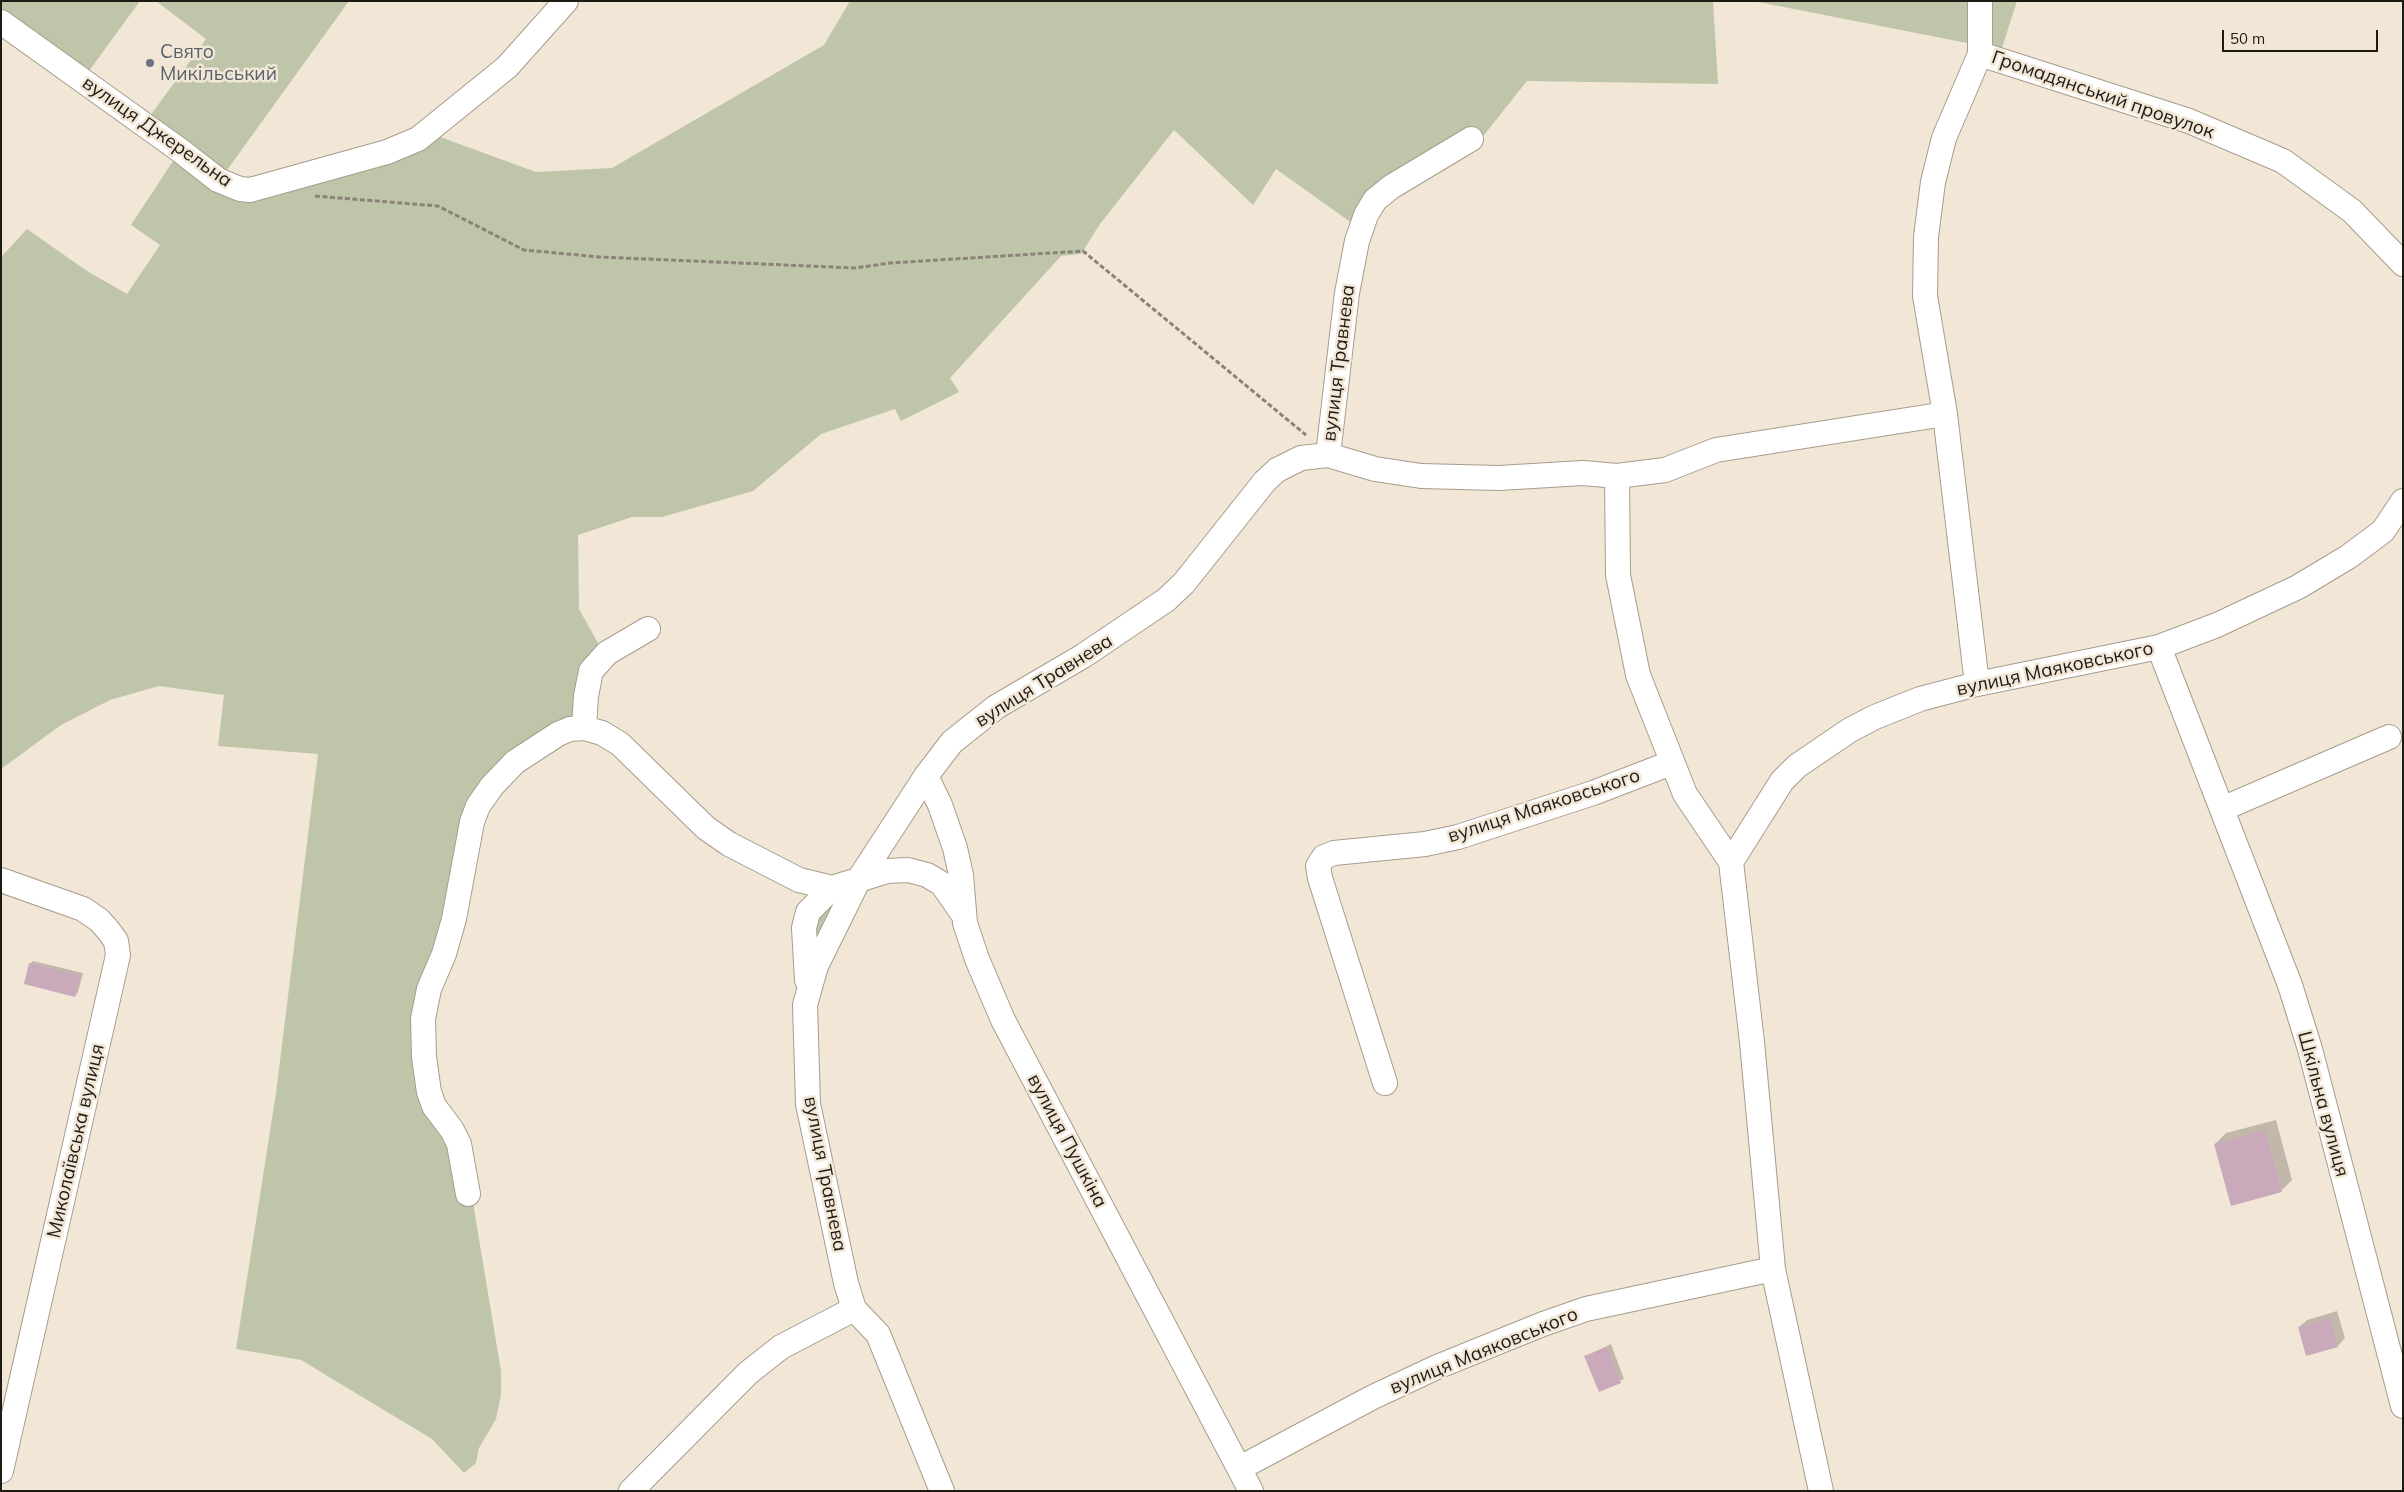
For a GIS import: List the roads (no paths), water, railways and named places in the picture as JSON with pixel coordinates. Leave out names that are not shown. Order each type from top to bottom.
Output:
[{"type":"street","name":"вулиця Джерельна","points":[[1,22],[181,151],[218,180],[240,189],[250,190],[387,152],[418,139],[507,68],[566,1]]},
{"type":"street","points":[[1980,1],[1980,54]]},
{"type":"street","name":"Громадянський провулок","points":[[1978,684],[1945,414],[1925,296],[1926,237],[1933,182],[1944,138],[1980,54],[2189,121],[2283,161],[2352,211],[2403,264]]},
{"type":"street","name":"вулиця Травнева","points":[[854,1309],[808,1104],[805,1005],[816,966],[859,879],[926,776],[952,742],[996,707],[1084,656],[1166,600],[1184,583],[1264,480],[1277,470],[1301,458],[1328,455],[1347,293],[1356,240],[1366,215],[1375,200],[1391,187],[1471,139]]},
{"type":"street","points":[[1328,455],[1375,469],[1420,476],[1499,478],[1583,473],[1617,476],[1665,470],[1716,450],[1945,414]]},
{"type":"street","points":[[1617,476],[1618,575],[1626,624],[1638,675],[1671,763],[1685,794],[1731,862],[1752,1042],[1773,1269],[1821,1491]]},
{"type":"street","name":"вулиця Маяковського","points":[[1731,862],[1782,781],[1797,766],[1850,730],[1875,716],[1920,699],[1978,684],[2159,647],[2217,625],[2298,587],[2348,557],[2383,531],[2403,501]]},
{"type":"street","points":[[584,728],[591,671],[607,653],[648,629]]},
{"type":"street","name":"Шкільна вулиця","points":[[2159,647],[2290,985],[2307,1040],[2403,1406]]},
{"type":"street","points":[[468,1194],[459,1144],[452,1130],[434,1106],[429,1092],[424,1057],[423,1019],[429,989],[444,954],[454,919],[472,822],[478,806],[492,786],[515,762],[558,734],[570,729],[584,728],[602,733],[620,744],[706,828],[729,844],[799,880],[832,888]]},
{"type":"street","points":[[2222,809],[2389,738]]},
{"type":"street","name":"вулиця Маяковського","points":[[1385,1083],[1333,914],[1320,878],[1318,866],[1324,857],[1334,853],[1424,844],[1458,837],[1593,793],[1671,763]]},
{"type":"street","name":"вулиця Пушкіна","points":[[926,776],[940,805],[956,848],[961,875],[963,914],[976,959],[1003,1020],[1251,1491]]},
{"type":"street","points":[[808,990],[804,928],[808,912],[832,888],[887,871],[908,870],[927,875],[942,884],[963,914]]},
{"type":"street","name":"Миколаївська вулиця","points":[[1,880],[83,909],[99,920],[108,930],[116,941],[118,955],[1,1471]]},
{"type":"street","name":"вулиця Маяковського","points":[[1240,1468],[1373,1397],[1437,1367],[1543,1324],[1586,1309],[1773,1269]]},
{"type":"street","points":[[631,1491],[748,1374],[781,1348],[854,1309],[878,1334],[942,1491]]},
{"type":"place","name":"Свято Микільський","points":[[150,63]]}]
